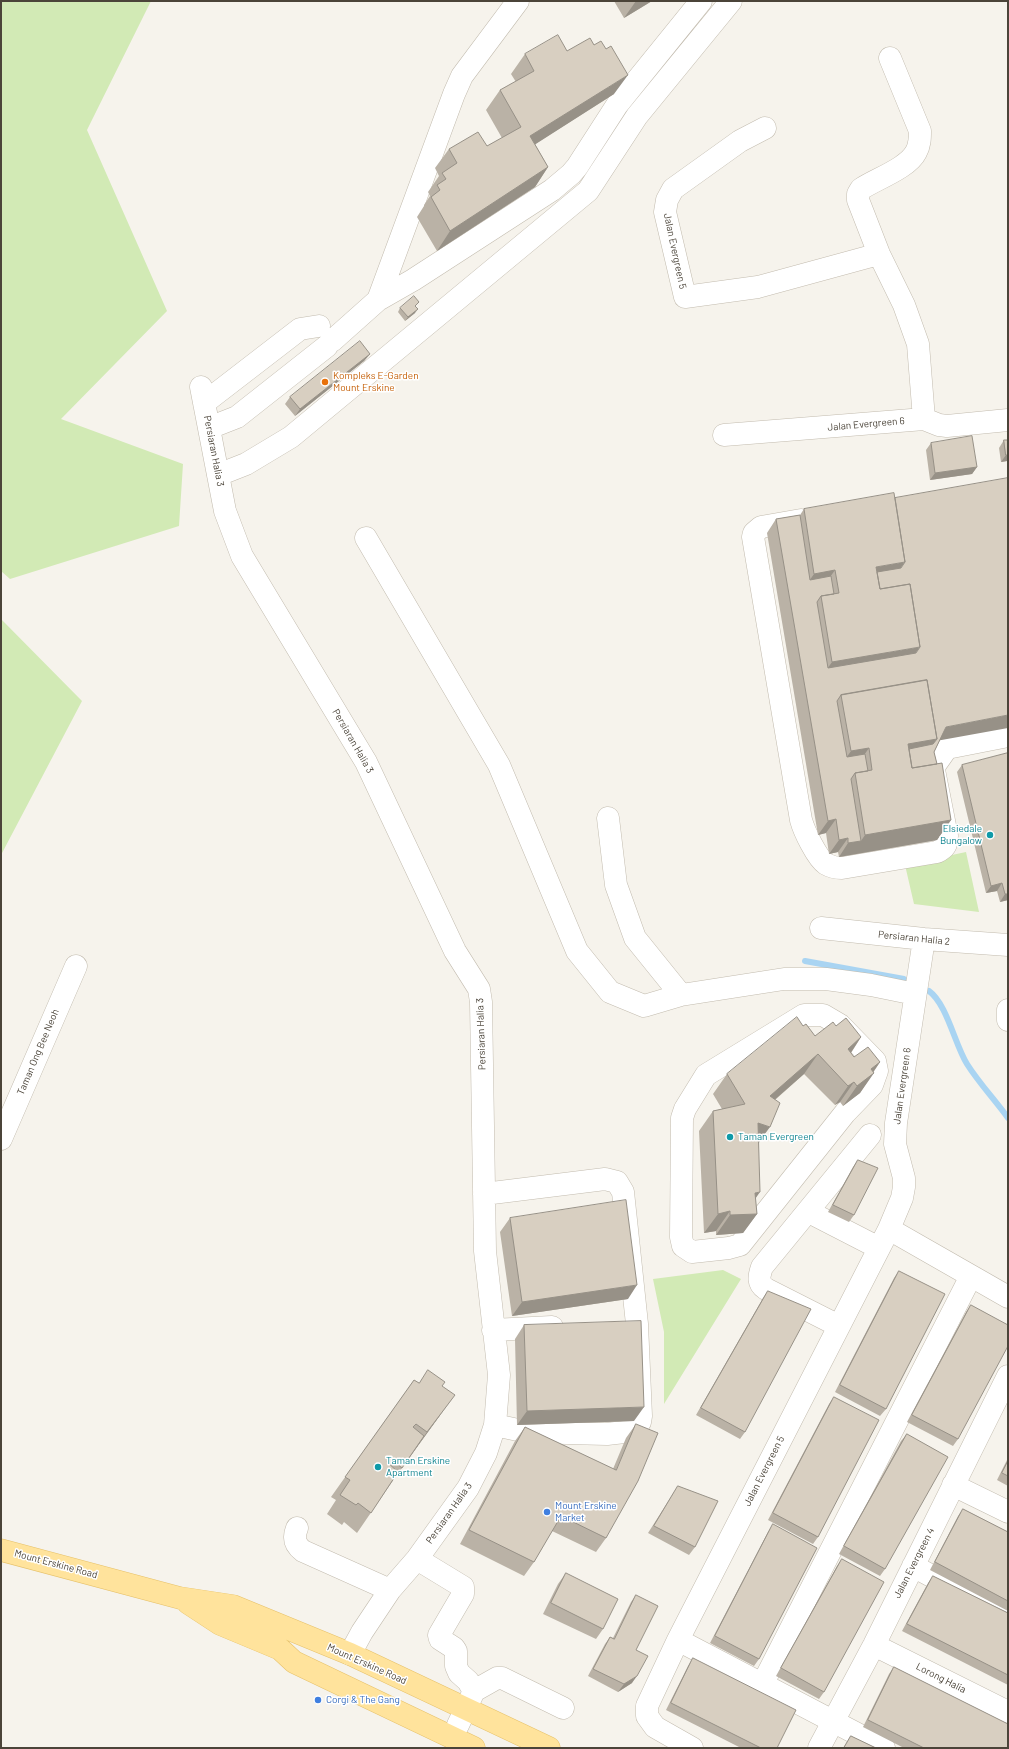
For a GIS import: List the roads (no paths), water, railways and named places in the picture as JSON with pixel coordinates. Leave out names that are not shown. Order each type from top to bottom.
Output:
[{"type":"main road","name":"Mount Erskine Road","points":[[1,1550],[180,1598],[233,1606],[350,1654]]},
{"type":"main road","name":"Mount Erskine Road","points":[[180,1598],[220,1624],[280,1649],[294,1662],[474,1748]]},
{"type":"main road","points":[[280,1649],[300,1652],[328,1664],[334,1665],[341,1663],[350,1654]]},
{"type":"main road","points":[[350,1654],[351,1665],[360,1675],[370,1682],[466,1708],[548,1748]]},
{"type":"main road","points":[[466,1708],[480,1748]]},
{"type":"street","points":[[378,300],[462,76],[518,1]]},
{"type":"street","points":[[209,428],[236,417],[326,337],[378,300],[413,280],[552,190],[571,174],[617,105],[701,1]]},
{"type":"street","points":[[218,476],[246,464],[291,437],[588,190],[637,116],[731,1]]},
{"type":"street","points":[[890,58],[920,130],[920,142],[916,153],[907,162],[861,189],[858,194],[860,206],[879,254],[904,305],[918,344],[924,419]]},
{"type":"street","name":"Jalan Evergreen 5","points":[[765,128],[740,141],[689,177],[674,189],[668,200],[665,212],[685,297],[758,287],[879,254]]},
{"type":"street","name":"Persiaran Halia 3","points":[[326,337],[300,329],[203,395],[225,511],[242,556],[366,762],[455,951],[479,989],[482,1009],[485,1251],[499,1375],[495,1425],[486,1453],[468,1488],[417,1559],[390,1590],[362,1632],[350,1654]]},
{"type":"street","name":"Jalan Evergreen 6","points":[[724,435],[924,419],[939,425],[947,426],[1008,420]]},
{"type":"street","points":[[822,516],[761,527],[754,533],[801,820],[820,859],[834,868],[842,868],[938,852],[943,849],[948,844],[934,770],[935,765],[947,748],[1008,736]]},
{"type":"street","points":[[366,538],[498,765],[577,951],[610,992],[644,1006],[681,995],[784,979],[826,979],[871,985],[916,994]]},
{"type":"street","points":[[608,818],[616,885],[635,938],[681,995]]},
{"type":"street","name":"Persiaran Halia 2","points":[[821,928],[924,939],[1008,945]]},
{"type":"street","name":"Jalan Evergreen 6","points":[[884,1239],[900,1203],[904,1188],[904,1178],[895,1144],[896,1123],[924,939]]},
{"type":"street","name":"Taman Ong Bee Neoh","points":[[1,1139],[76,966]]},
{"type":"street","points":[[1008,1010],[1008,1020]]},
{"type":"street","points":[[804,1015],[823,1015],[840,1025],[875,1061],[877,1071],[872,1085],[845,1113],[740,1245],[729,1248],[692,1252],[683,1246],[681,1237],[682,1118],[685,1109],[706,1075],[804,1015]]},
{"type":"street","points":[[845,1113],[899,1160]]},
{"type":"street","points":[[839,1326],[766,1289],[759,1281],[759,1276],[762,1267],[809,1212],[870,1135]]},
{"type":"street","points":[[484,1194],[605,1179],[617,1182],[623,1192],[637,1324],[641,1416],[640,1422],[633,1430],[607,1434],[527,1432],[495,1425]]},
{"type":"street","points":[[809,1212],[884,1239],[971,1276],[1008,1297]]},
{"type":"street","name":"Jalan Evergreen 5","points":[[692,1748],[654,1727],[647,1716],[647,1706],[678,1640],[884,1239]]},
{"type":"street","points":[[762,1685],[971,1276]]},
{"type":"street","points":[[614,1324],[637,1324]]},
{"type":"street","points":[[493,1330],[569,1326]]},
{"type":"street","name":"Jalan Evergreen 4","points":[[819,1748],[874,1644],[953,1485],[1000,1409],[1008,1376]]},
{"type":"street","points":[[953,1485],[1008,1512]]},
{"type":"street","points":[[297,1528],[295,1541],[298,1547],[390,1590]]},
{"type":"street","points":[[417,1559],[463,1587],[463,1594],[439,1635],[440,1639],[454,1648],[456,1652],[456,1666],[459,1674],[468,1681],[466,1708]]},
{"type":"street","points":[[913,1566],[1008,1617]]},
{"type":"street","points":[[678,1640],[884,1748]]},
{"type":"street","name":"Lorong Halia","points":[[874,1644],[1008,1712]]},
{"type":"street","points":[[466,1708],[493,1680],[502,1678],[563,1708]]},
{"type":"waterway","points":[[805,961],[904,979]]},
{"type":"waterway","points":[[929,991],[941,1005],[967,1064],[1008,1118]]},
{"type":"place","name":"Kompleks E-Garden Mount Erskine","points":[[325,382]]},
{"type":"place","name":"Elsiedale Bungalow","points":[[990,835]]},
{"type":"place","name":"Taman Evergreen","points":[[730,1137]]},
{"type":"place","name":"Taman Erskine Apartment","points":[[378,1467]]},
{"type":"place","name":"Mount Erskine Market","points":[[547,1512]]},
{"type":"place","name":"Corgi & The Gang","points":[[318,1700]]}]
